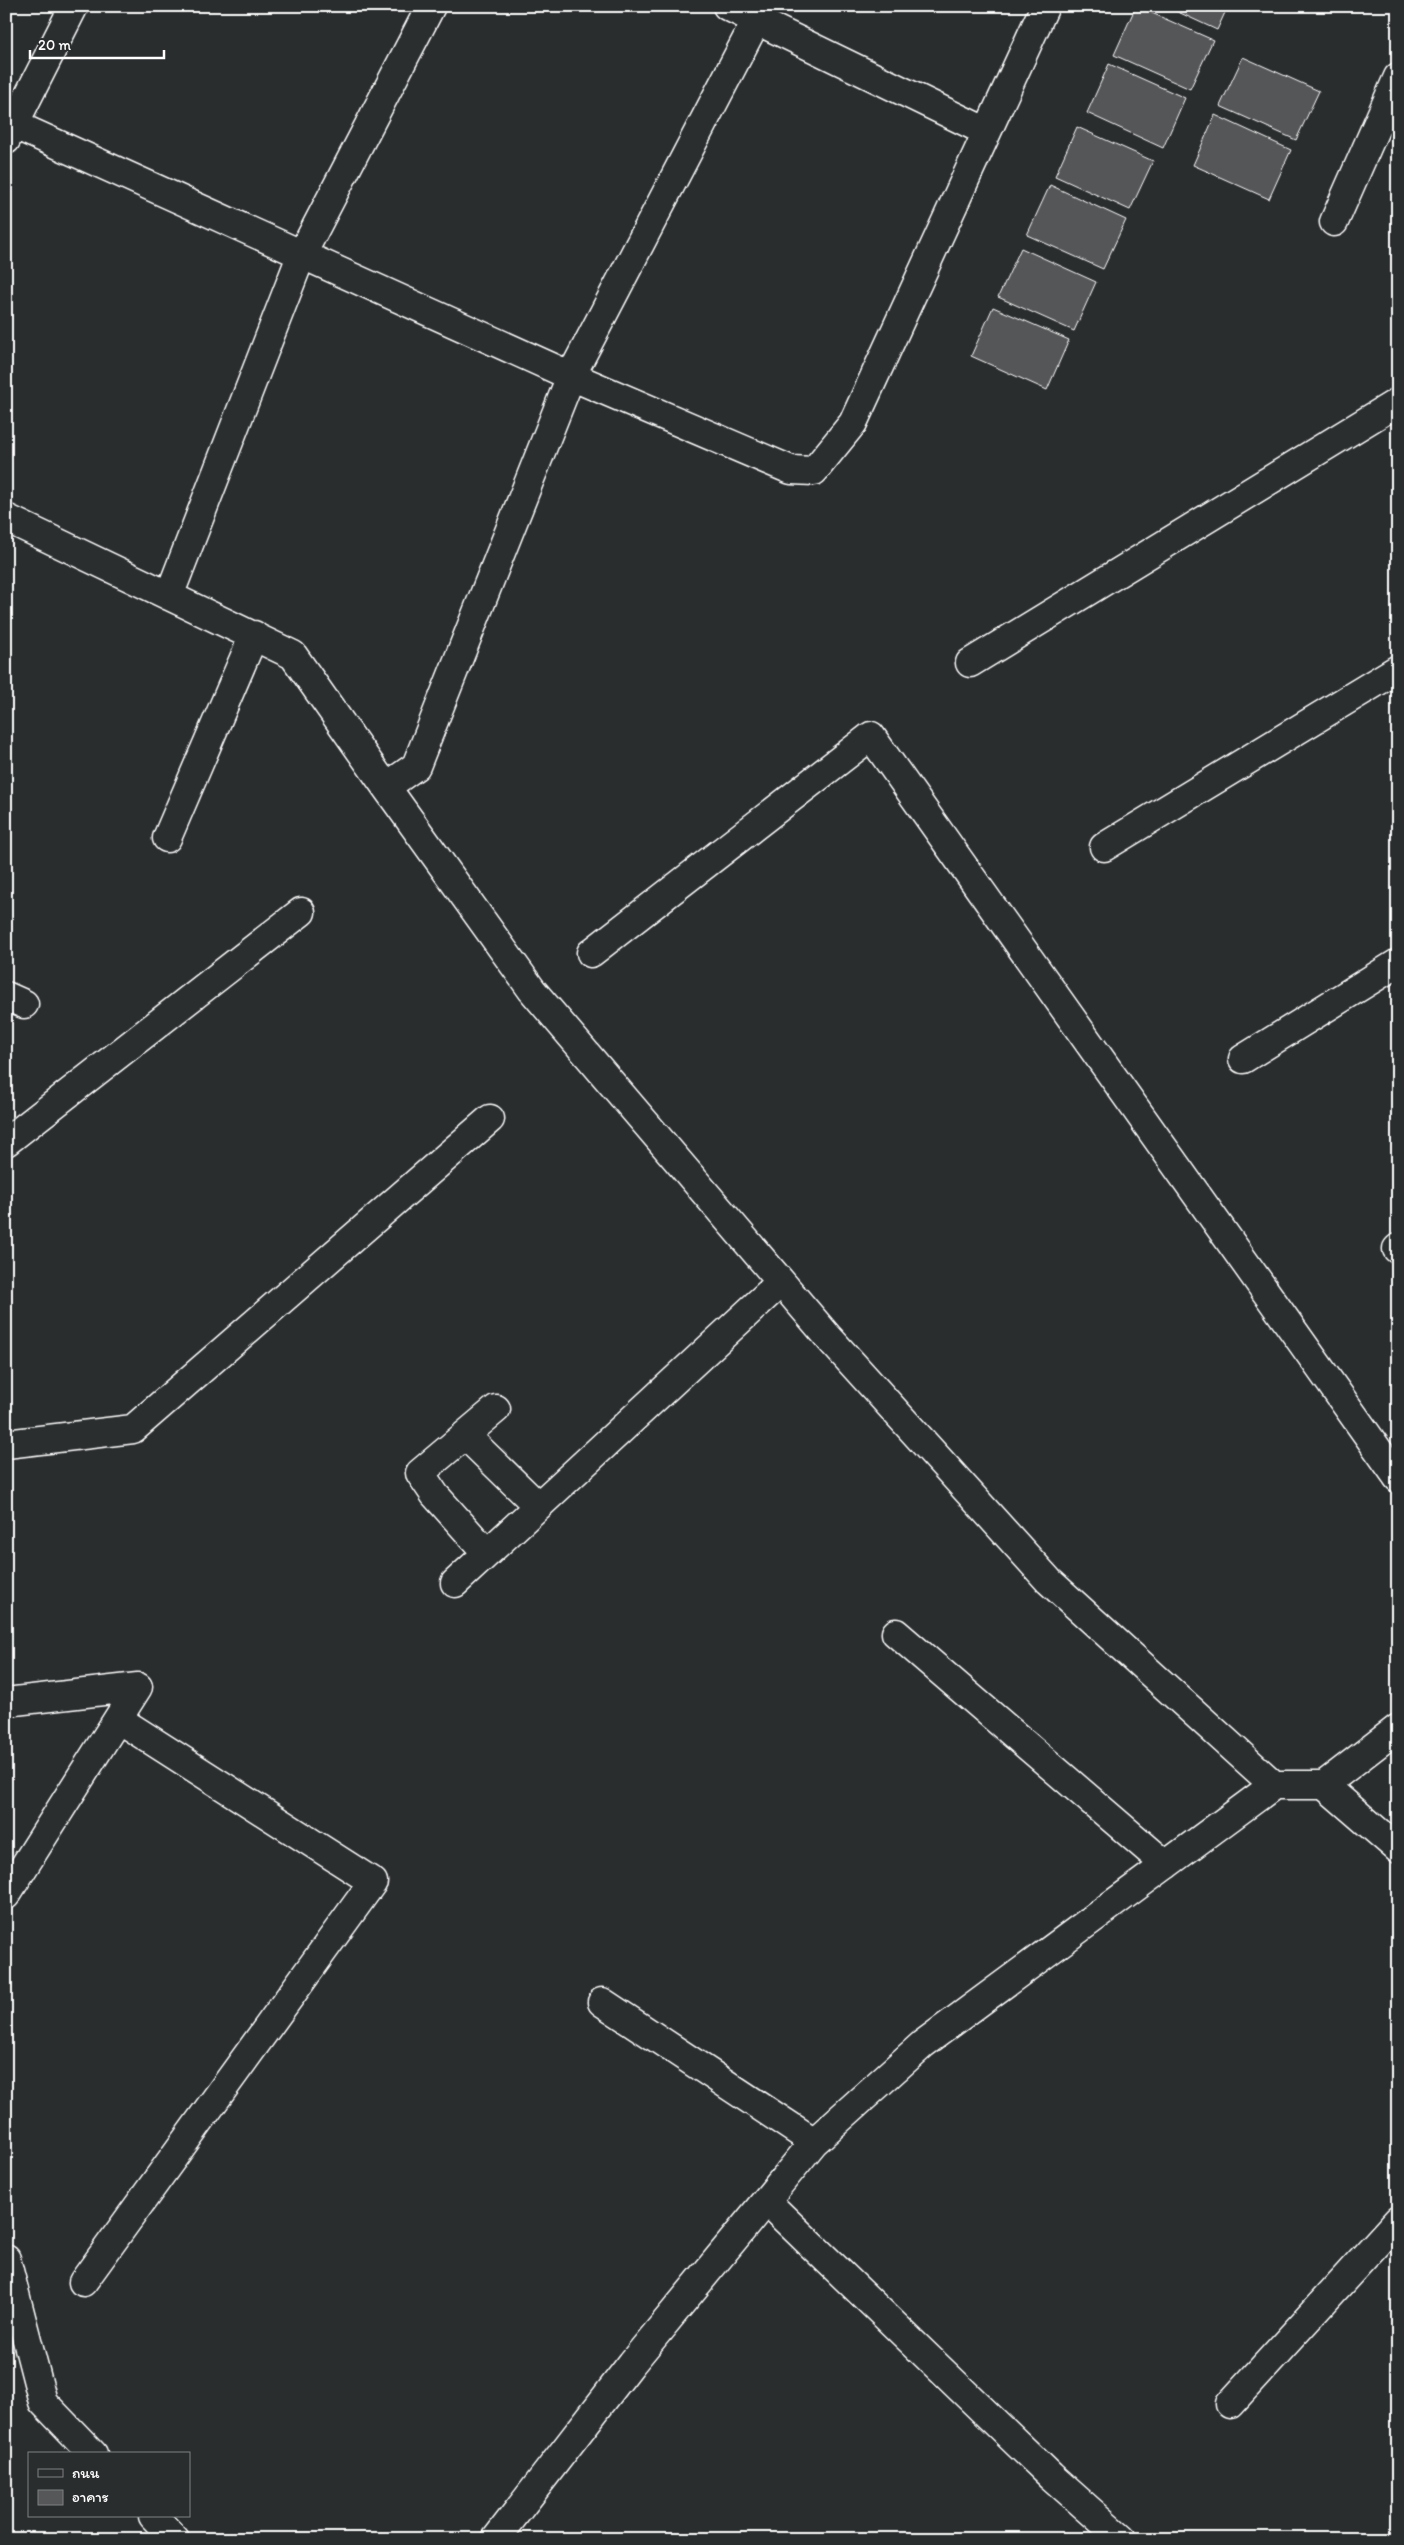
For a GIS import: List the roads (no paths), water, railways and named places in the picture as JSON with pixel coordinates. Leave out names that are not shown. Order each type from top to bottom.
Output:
[{"type":"street","points":[[74,6],[8,128],[571,376],[791,470],[814,471],[853,422],[1045,6]]},
{"type":"street","points":[[170,596],[301,256],[431,6]]},
{"type":"street","points":[[727,6],[760,14],[987,132]]},
{"type":"street","points":[[386,788],[416,766],[571,376],[760,14]]},
{"type":"street","points":[[1334,222],[1398,77]]},
{"type":"street","points":[[970,663],[1398,402]]},
{"type":"street","points":[[6,518],[293,655],[386,788],[532,990],[829,1338],[1049,1581],[1274,1785]]},
{"type":"street","points":[[167,838],[254,635]]},
{"type":"street","points":[[1104,847],[1398,670]]},
{"type":"street","points":[[591,952],[871,736],[1398,1478]]},
{"type":"street","points":[[6,1142],[300,912]]},
{"type":"street","points":[[1243,1059],[1398,963]]},
{"type":"street","points":[[6,1444],[134,1429],[490,1119]]},
{"type":"street","points":[[455,1583],[486,1552],[781,1282]]},
{"type":"street","points":[[486,1552],[420,1475],[420,1471],[496,1409]]},
{"type":"street","points":[[465,1435],[538,1506]]},
{"type":"street","points":[[896,1633],[1166,1865]]},
{"type":"street","points":[[6,1702],[138,1687],[6,1895]]},
{"type":"street","points":[[83,2282],[373,1882],[118,1719]]},
{"type":"street","points":[[496,2539],[632,2363],[814,2142],[923,2044],[1274,1785],[1324,1785],[1398,1728]]},
{"type":"street","points":[[1324,1785],[1398,1849]]},
{"type":"street","points":[[602,2002],[814,2142]]},
{"type":"street","points":[[766,2201],[1051,2476],[1122,2539]]},
{"type":"street","points":[[1230,2404],[1398,2220]]},
{"type":"street","points":[[6,2259],[43,2402],[91,2452]]},
{"type":"street","points":[[155,2518],[175,2539]]}]
